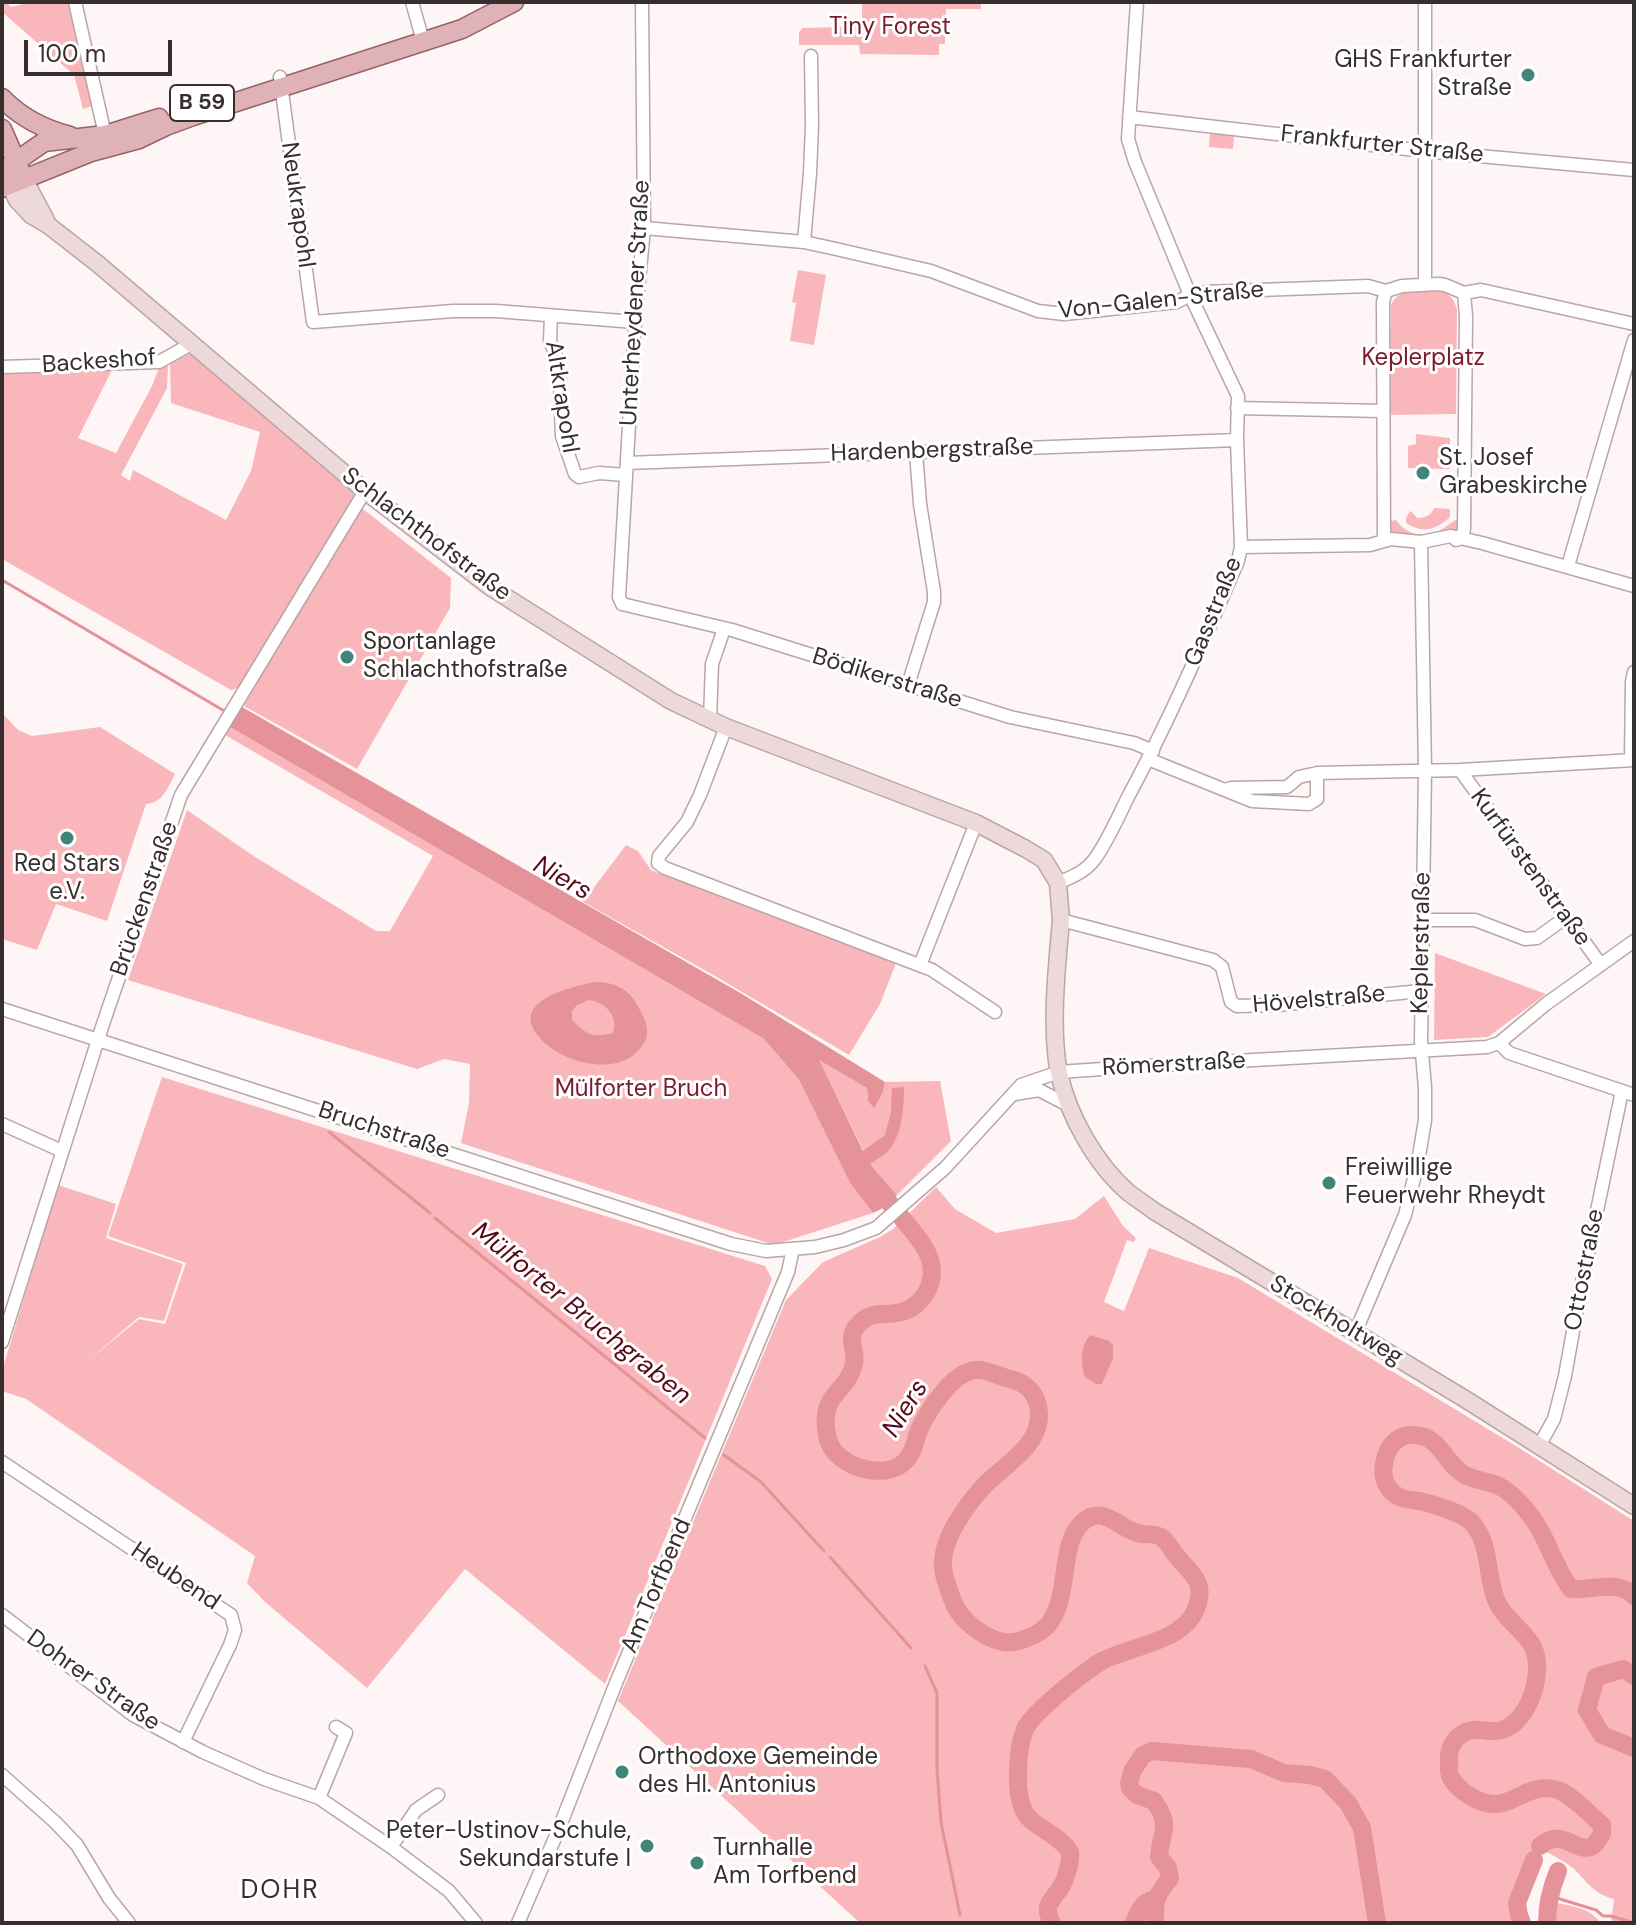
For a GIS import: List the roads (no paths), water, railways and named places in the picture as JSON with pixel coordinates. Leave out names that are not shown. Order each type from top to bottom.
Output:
[{"type":"main road","name":"B 59","points":[[8,174],[91,152],[125,130],[422,36],[494,2]]},
{"type":"main road","name":"B 59","points":[[422,36],[462,29],[514,2]]},
{"type":"main road","name":"B 59","points":[[2,98],[21,115],[52,131],[107,142]]},
{"type":"main road","points":[[2,129],[8,174]]},
{"type":"main road","points":[[8,174],[44,142],[80,138]]},
{"type":"main road","name":"Schlachthofstraße","points":[[8,174],[17,200],[31,215],[98,264],[365,491],[490,587],[671,701],[726,727],[976,823],[1044,860],[1058,883]]},
{"type":"main road","points":[[1058,883],[1061,920],[1055,1039],[1059,1072],[1068,1105]]},
{"type":"main road","name":"Stockholtweg","points":[[1068,1105],[1106,1169],[1128,1192],[1154,1211],[1634,1506]]},
{"type":"street","points":[[75,2],[107,142]]},
{"type":"street","points":[[412,2],[422,36]]},
{"type":"street","name":"Unterheydener Straße","points":[[622,604],[619,597],[626,469],[644,228],[642,2]]},
{"type":"street","name":"Gasstraße","points":[[1058,883],[1083,871],[1094,860],[1151,755],[1216,613],[1241,547],[1238,396],[1190,295],[1128,139],[1137,2]]},
{"type":"street","points":[[1425,2],[1425,284]]},
{"type":"street","points":[[804,242],[812,125],[811,56]]},
{"type":"street","name":"Neukrapohl","points":[[280,82],[313,322],[453,311],[551,316]]},
{"type":"street","name":"Frankfurter Straße","points":[[1129,117],[1424,151],[1634,170]]},
{"type":"street","name":"Von-Galen-Straße","points":[[644,228],[804,242],[931,271],[1038,311],[1064,314],[1177,302],[1205,292],[1368,286],[1386,291],[1425,284],[1445,285],[1464,293],[1481,290],[1634,324]]},
{"type":"street","points":[[1384,541],[1383,302],[1386,291]]},
{"type":"street","points":[[1462,538],[1464,293]]},
{"type":"street","points":[[551,316],[635,322]]},
{"type":"street","name":"Altkrapohl","points":[[551,316],[550,341],[559,363],[562,436],[575,474],[579,477],[626,469]]},
{"type":"street","points":[[1568,566],[1634,340]]},
{"type":"street","name":"Backeshof","points":[[2,367],[159,362],[191,344]]},
{"type":"street","points":[[1237,408],[1383,411]]},
{"type":"street","name":"Hardenbergstraße","points":[[626,469],[916,452],[1237,440]]},
{"type":"street","points":[[908,685],[934,602],[916,452]]},
{"type":"street","name":"Brückenstraße","points":[[2,1342],[98,1039],[181,795],[365,491]]},
{"type":"street","points":[[1384,541],[1389,545],[1421,545],[1451,536],[1634,586]]},
{"type":"street","points":[[1241,547],[1370,545],[1384,541]]},
{"type":"street","name":"Keplerstraße","points":[[1355,1333],[1405,1215],[1425,1120],[1421,1051],[1425,770],[1421,545]]},
{"type":"street","name":"Bödikerstraße","points":[[622,604],[724,629],[1010,717],[1134,743],[1151,755],[1252,801],[1309,804],[1317,799],[1317,773]]},
{"type":"street","points":[[710,719],[712,664],[724,629]]},
{"type":"street","points":[[1225,790],[1287,787],[1299,777],[1317,773],[1460,770],[1632,760],[1634,672]]},
{"type":"street","points":[[726,727],[687,822],[659,856],[658,863],[932,970],[995,1012]]},
{"type":"street","name":"Kurfürstenstraße","points":[[1460,770],[1601,965]]},
{"type":"street","points":[[920,965],[976,823]]},
{"type":"street","points":[[1422,920],[1475,920],[1525,939],[1537,938],[1565,918]]},
{"type":"street","name":"Hövelstraße","points":[[1061,920],[1213,960],[1222,967],[1231,1002],[1237,1006],[1421,991]]},
{"type":"street","points":[[1628,1093],[1509,1053],[1499,1043],[1546,1004],[1634,941]]},
{"type":"street","name":"Bruchstraße","points":[[2,1009],[731,1244],[766,1251]]},
{"type":"street","name":"Römerstraße","points":[[766,1251],[815,1247],[876,1228],[945,1168],[1021,1085],[1059,1072],[1487,1047],[1499,1043]]},
{"type":"street","points":[[1012,1094],[1039,1090],[1068,1105]]},
{"type":"street","name":"Ottostraße","points":[[1539,1446],[1554,1419],[1565,1376],[1580,1292],[1628,1093]]},
{"type":"street","points":[[2,1124],[62,1151]]},
{"type":"street","name":"Am Torfbend","points":[[518,1923],[788,1272],[793,1249]]},
{"type":"street","name":"Heubend","points":[[2,1462],[231,1615],[235,1630],[230,1645],[183,1742]]},
{"type":"street","name":"Dohrer Straße","points":[[2,1615],[133,1715],[264,1779],[319,1798],[449,1891],[476,1923]]},
{"type":"street","points":[[319,1798],[346,1733],[336,1727]]},
{"type":"street","points":[[2,1775],[77,1845],[109,1898],[129,1923]]},
{"type":"street","points":[[391,1847],[416,1810],[438,1795]]},
{"type":"waterway","name":"Niers","points":[[2,580],[226,712]]},
{"type":"waterway","name":"Mülforter Bruchgraben","points":[[329,1132],[430,1213]]},
{"type":"waterway","name":"Niers","points":[[874,1184],[924,1246],[932,1273],[926,1293],[915,1305],[901,1312],[867,1317],[854,1331],[851,1374],[831,1400],[826,1417],[827,1437],[834,1451],[848,1462],[867,1470],[897,1467],[911,1453],[919,1430],[940,1395],[955,1380],[971,1371],[986,1371],[1022,1383],[1034,1395],[1038,1406],[1038,1425],[1034,1436],[1019,1455],[978,1493],[948,1540],[943,1560],[944,1574],[952,1600],[962,1616],[985,1635],[1004,1642],[1021,1640],[1044,1629],[1060,1599],[1067,1555],[1076,1530],[1085,1520],[1098,1515],[1137,1533],[1163,1538],[1199,1585],[1199,1601],[1195,1611],[1179,1629],[1096,1665],[1049,1702],[1025,1729],[1018,1769],[1020,1801],[1032,1821],[1070,1852],[1064,1881],[1049,1904],[1052,1923]]},
{"type":"waterway","name":"Mülforter Bruchgraben","points":[[435,1218],[705,1438]]},
{"type":"waterway","name":"Niers","points":[[1540,1846],[1556,1839],[1588,1848],[1602,1834],[1602,1825],[1573,1799],[1554,1789],[1528,1792],[1496,1804],[1466,1794],[1451,1778],[1449,1755],[1458,1737],[1472,1730],[1502,1730],[1520,1717],[1536,1682],[1536,1657],[1529,1641],[1503,1613],[1496,1600],[1486,1552],[1474,1525],[1457,1513],[1402,1498],[1389,1489],[1383,1470],[1390,1447],[1406,1436],[1415,1435],[1432,1441],[1460,1472],[1499,1486],[1523,1506],[1571,1589],[1612,1587],[1634,1596]]},
{"type":"waterway","name":"Mülforter Bruchgraben","points":[[724,1455],[761,1482],[824,1551]]},
{"type":"waterway","name":"Mülforter Bruchgraben","points":[[830,1557],[911,1648]]},
{"type":"waterway","name":"Mülforter Bruchgraben","points":[[925,1666],[937,1693],[941,1822],[960,1915]]},
{"type":"waterway","name":"Niers","points":[[1634,1676],[1623,1669],[1596,1677],[1587,1710],[1602,1735],[1634,1748]]},
{"type":"waterway","name":"Niers","points":[[1155,1923],[1157,1899],[1170,1878],[1168,1868],[1159,1857],[1163,1817],[1154,1801],[1137,1795],[1129,1783],[1143,1755],[1152,1751],[1251,1759],[1284,1773],[1325,1779],[1348,1803],[1362,1828],[1377,1923]]},
{"type":"waterway","name":"Niers","points":[[1522,1923],[1517,1903],[1534,1860]]},
{"type":"waterway","name":"Niers","points":[[1547,1923],[1550,1897],[1558,1871]]},
{"type":"waterway","points":[[1550,1896],[1596,1910],[1603,1916],[1634,1923]]},
{"type":"waterway","name":"Niers","points":[[1134,1923],[1141,1908],[1155,1899]]},
{"type":"place","name":"GHS Frankfurter Straße","points":[[1528,75]]},
{"type":"place","name":"St. Josef Grabeskirche","points":[[1423,473]]},
{"type":"place","name":"Sportanlage Schlachthofstraße","points":[[347,657]]},
{"type":"place","name":"Red Stars e.V.","points":[[67,838]]},
{"type":"place","name":"Freiwillige Feuerwehr Rheydt","points":[[1329,1183]]},
{"type":"place","name":"Orthodoxe Gemeinde des Hl. Antonius","points":[[622,1772]]},
{"type":"place","name":"Peter-Ustinov-Schule, Sekundarstufe I","points":[[647,1846]]},
{"type":"place","name":"Turnhalle Am Torfbend","points":[[697,1863]]},
{"type":"district","name":"DOHR","points":[[280,1891]]},
{"type":"park label","name":"Tiny Forest","points":[[890,28]]},
{"type":"park label","name":"Keplerplatz","points":[[1423,359]]},
{"type":"park label","name":"Mülforter Bruch","points":[[641,1090]]}]
